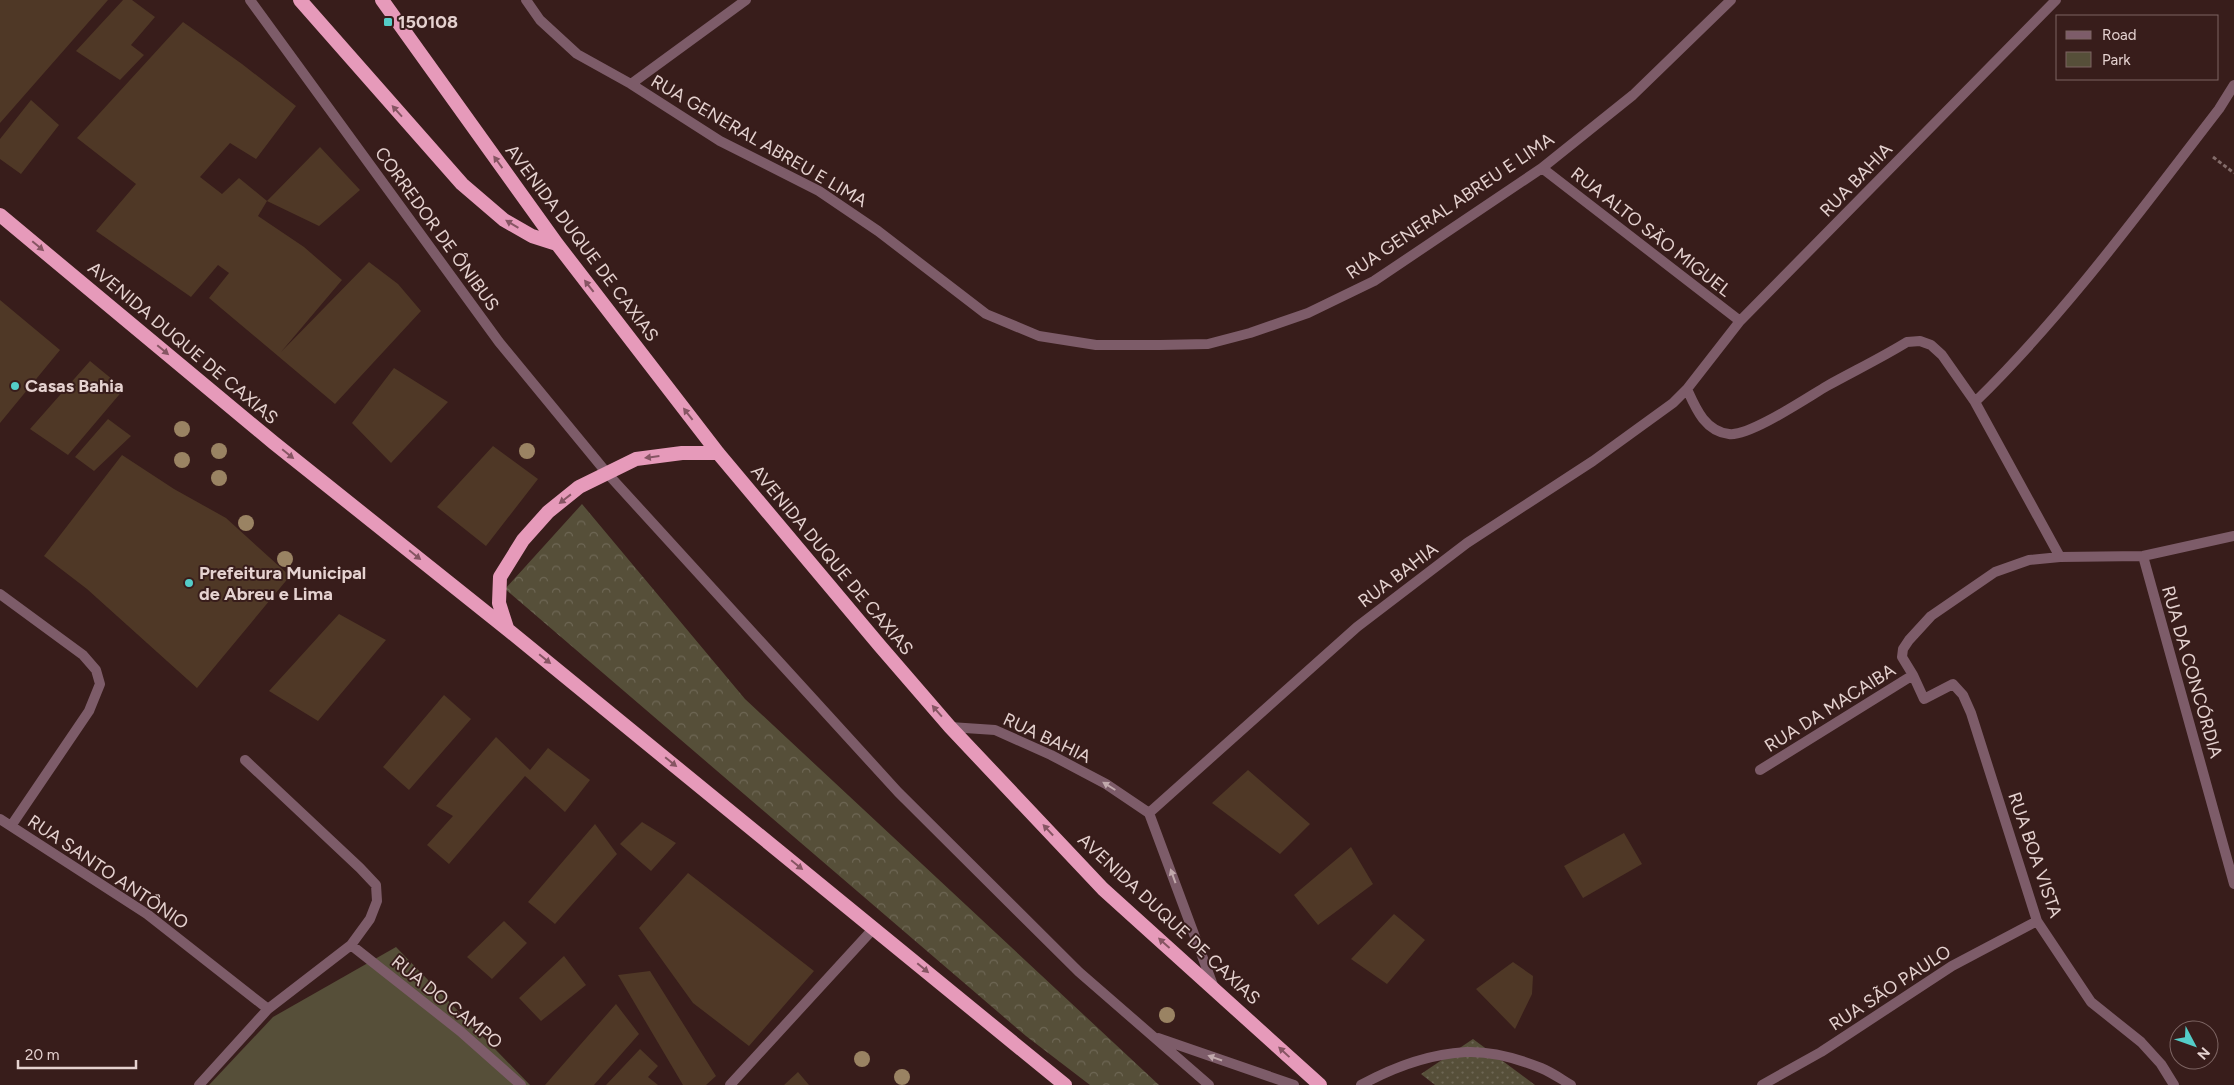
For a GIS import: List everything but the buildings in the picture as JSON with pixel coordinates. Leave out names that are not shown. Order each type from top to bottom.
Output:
[{"type":"highway","points":[[300,0],[462,184],[504,220],[532,236],[557,244]]},
{"type":"highway","name":"AVENIDA DUQUE DE CAXIAS","points":[[382,0],[557,244],[718,453],[950,727],[1103,889],[1320,1085]]},
{"type":"highway","name":"AVENIDA DUQUE DE CAXIAS","points":[[0,215],[274,443],[508,629],[1065,1085]]},
{"type":"highway","points":[[508,629],[499,603],[500,577],[523,540],[548,512],[579,487],[606,472],[636,459],[682,453],[718,453]]},
{"type":"street","name":"CORREDOR DE ÔNIBUS","points":[[250,0],[498,342],[606,472],[898,792],[1079,972],[1209,1085]]},
{"type":"street","name":"RUA GENERAL ABREU E LIMA","points":[[526,0],[540,20],[577,54],[631,84],[720,140],[819,191],[878,231],[986,314],[1039,336],[1096,345],[1208,344],[1250,333],[1308,313],[1374,281],[1542,168],[1633,95],[1731,0]]},
{"type":"street","points":[[631,84],[746,0]]},
{"type":"street","name":"RUA BAHIA","points":[[950,727],[995,730],[1051,755],[1106,784],[1149,813],[1357,627],[1467,543],[1593,461],[1673,403],[1687,389],[1740,321],[2056,0]]},
{"type":"street","points":[[1975,402],[2094,273],[2218,109],[2234,85]]},
{"type":"street","name":"RUA ALTO SÃO MIGUEL","points":[[1542,168],[1740,321]]},
{"type":"street","points":[[1687,389],[1699,415],[1711,427],[1730,435],[1754,427],[1785,412],[1908,342],[1920,341],[1931,345],[1942,355],[1975,402],[2060,557]]},
{"type":"street","name":"RUA DA MACAIBA","points":[[1760,770],[1913,675],[1902,658],[1903,649],[1931,616],[1995,572],[2029,560],[2060,557],[2143,556],[2234,536]]},
{"type":"street","name":"RUA DA CONCÓRDIA","points":[[2143,556],[2234,884]]},
{"type":"street","points":[[0,594],[82,655],[96,670],[100,684],[89,711],[11,826]]},
{"type":"street","name":"RUA BOA VISTA","points":[[1913,675],[1924,699],[1954,684],[1962,695],[1983,746],[2037,921],[2091,1002],[2140,1042],[2161,1064],[2174,1085]]},
{"type":"street","points":[[199,1085],[268,1009],[351,945],[370,919],[377,901],[376,885],[245,760]]},
{"type":"street","points":[[1149,813],[1214,988]]},
{"type":"street","name":"RUA SANTO ANTÔNIO","points":[[0,820],[147,914],[268,1009]]},
{"type":"street","name":"RUA SÃO PAULO","points":[[1762,1085],[1821,1052],[1952,966],[2037,921]]},
{"type":"street","points":[[730,1085],[874,928]]},
{"type":"street","name":"RUA DO CAMPO","points":[[351,945],[460,1030],[521,1085]]},
{"type":"street","points":[[1154,1037],[1294,1085]]},
{"type":"street","points":[[1361,1085],[1378,1076],[1423,1060],[1467,1052],[1498,1055],[1542,1068],[1571,1085]]},
{"type":"green space","points":[[582,504],[745,699],[1159,1085],[1090,1085],[1026,1036],[505,589]]},
{"type":"green space","points":[[396,947],[530,1085],[209,1085],[273,1017]]},
{"type":"green space","points":[[1473,1039],[1535,1085],[1435,1085],[1421,1074]]},
{"type":"place","name":"150108","points":[[388,22]]},
{"type":"place","name":"Casas Bahia","points":[[15,386]]},
{"type":"place","name":"Prefeitura Municipal de Abreu e Lima","points":[[189,583]]}]
